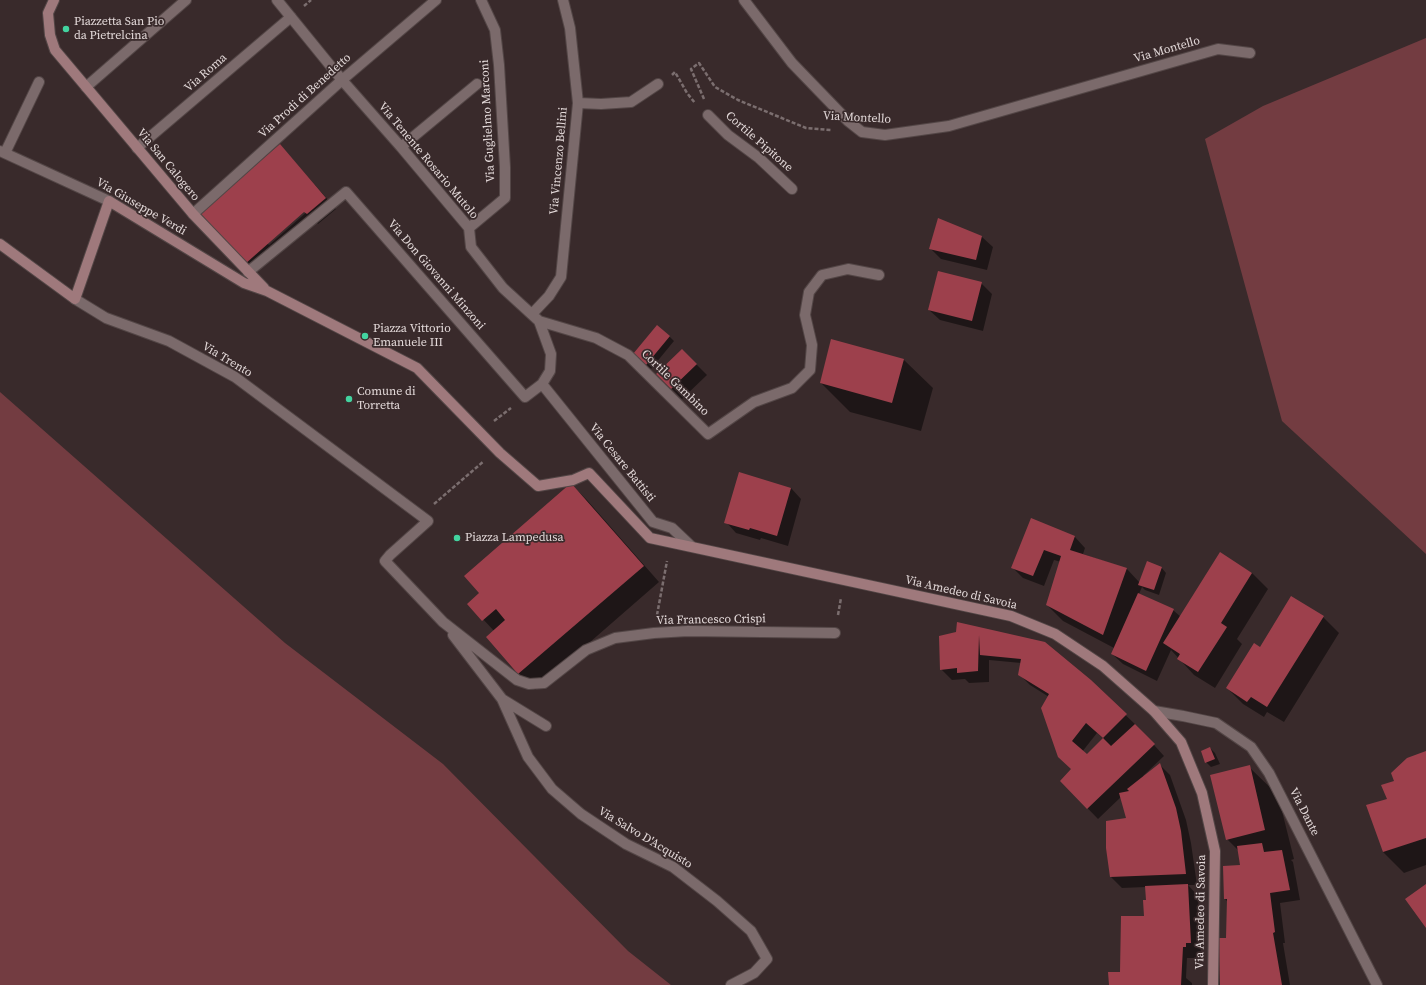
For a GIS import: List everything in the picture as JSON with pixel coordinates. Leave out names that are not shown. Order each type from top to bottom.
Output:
[{"type":"street","name":"Via San Calogero","points":[[54,0],[48,13],[50,34],[55,50],[193,214],[267,291]]},
{"type":"street","points":[[86,87],[186,0]]},
{"type":"street","name":"Via Tenente Rosario Mutolo","points":[[277,0],[342,80],[469,228],[470,247],[503,288],[535,318],[551,354],[550,371],[542,384],[525,397]]},
{"type":"street","name":"Via Prodi di Benedetto","points":[[193,214],[342,80],[436,0]]},
{"type":"street","name":"Via Guglielmo Marconi","points":[[469,228],[505,198],[505,167],[499,65],[495,30],[481,0]]},
{"type":"street","name":"Via Vincenzo Bellini","points":[[535,318],[561,277],[578,103],[570,28],[564,0]]},
{"type":"street","points":[[744,0],[792,62],[848,121],[862,132]]},
{"type":"street","name":"Via Roma","points":[[137,148],[291,17]]},
{"type":"street","name":"Via Montello","points":[[862,132],[885,135],[949,126],[1218,49],[1250,54]]},
{"type":"street","points":[[2,152],[39,82]]},
{"type":"street","points":[[401,147],[477,84]]},
{"type":"street","points":[[578,103],[601,104],[631,102],[658,84]]},
{"type":"street","name":"Cortile Pipitone","points":[[708,115],[728,135],[759,158],[792,189]]},
{"type":"street","name":"Via Giuseppe Verdi","points":[[2,152],[109,201],[244,283],[267,291]]},
{"type":"street","name":"Via Don Giovanni Minzoni","points":[[248,272],[346,192],[525,397]]},
{"type":"street","points":[[75,299],[109,201]]},
{"type":"street","name":"Via Trento","points":[[0,244],[75,299],[106,318],[169,341],[235,377],[424,518]]},
{"type":"street","name":"Cortile Gambino","points":[[535,318],[596,338],[628,355],[708,434],[754,402],[792,388],[810,370],[812,345],[805,315],[809,292],[822,275],[848,269],[879,275]]},
{"type":"street","points":[[267,291],[417,368],[497,450]]},
{"type":"street","name":"Via Cesare Battisti","points":[[542,384],[653,522],[672,528],[691,546]]},
{"type":"street","name":"Via Amedeo di Savoia","points":[[497,450],[538,486],[573,480],[589,473],[650,538],[1011,616],[1055,634],[1103,666],[1154,711],[1181,742],[1202,793],[1215,851],[1213,985]]},
{"type":"street","name":"Via Francesco Crispi","points":[[424,518],[385,561],[443,622],[516,680],[529,684],[544,683],[586,650],[615,638],[688,630],[835,633]]},
{"type":"street","points":[[443,622],[502,699],[546,726]]},
{"type":"street","name":"Via Salvo D'Acquisto","points":[[502,699],[528,757],[552,789],[581,814],[626,844],[673,867],[751,931],[767,959],[754,973],[731,985]]},
{"type":"street","name":"Via Dante","points":[[1154,711],[1216,723],[1251,747],[1269,772],[1377,985]]},
{"type":"path","name":"Via Montello","points":[[708,115],[712,112],[701,95],[691,69],[699,62],[715,87],[738,100],[806,128],[862,132]]},
{"type":"path","points":[[658,84],[675,72],[687,93],[706,117],[708,115]]},
{"type":"path","points":[[481,433],[525,397]]},
{"type":"path","points":[[424,518],[497,450]]},
{"type":"path","points":[[654,633],[671,542]]},
{"type":"path","points":[[835,633],[844,580]]},
{"type":"shaded area","points":[[1426,38],[1426,554],[1282,421],[1205,139],[1263,106]]},
{"type":"shaded area","points":[[0,392],[285,643],[443,764],[628,951],[671,985],[0,985]]},
{"type":"building","points":[[280,144],[326,198],[307,214],[304,212],[245,264],[200,213]]},
{"type":"building","points":[[938,218],[982,236],[976,260],[929,249]]},
{"type":"building","points":[[938,271],[982,282],[972,321],[928,310]]},
{"type":"building","points":[[657,325],[670,336],[646,365],[633,354]]},
{"type":"building","points":[[831,339],[904,359],[892,403],[820,383]]},
{"type":"building","points":[[682,349],[697,364],[671,389],[656,374]]},
{"type":"building","points":[[739,472],[791,488],[777,536],[750,528],[749,530],[724,523]]},
{"type":"building","points":[[571,483],[644,566],[518,674],[486,637],[505,620],[496,609],[482,621],[467,604],[479,593],[464,576]]},
{"type":"building","points":[[1031,518],[1075,536],[1070,550],[1127,568],[1103,635],[1046,605],[1061,556],[1044,550],[1033,576],[1011,568]]},
{"type":"building","points":[[1220,552],[1252,573],[1221,623],[1227,627],[1198,672],[1177,659],[1180,654],[1163,643]]},
{"type":"building","points":[[1147,561],[1162,567],[1154,590],[1138,585]]},
{"type":"building","points":[[1138,593],[1174,609],[1146,671],[1111,654]]},
{"type":"building","points":[[1291,596],[1324,616],[1267,707],[1251,697],[1247,702],[1226,688],[1254,643],[1260,647]]},
{"type":"building","points":[[957,622],[1045,642],[1091,680],[1127,714],[1103,738],[1111,746],[1135,724],[1155,744],[1087,809],[1060,781],[1071,769],[1058,757],[1041,708],[1049,694],[1018,675],[1021,659],[980,655],[979,635],[978,671],[957,673],[957,668],[940,670],[939,636],[956,632]],"holes":[[[1086,723],[1103,738],[1087,754],[1072,741]]]},
{"type":"building","points":[[1210,747],[1215,759],[1205,763],[1201,751]]},
{"type":"building","points":[[1426,751],[1426,838],[1383,852],[1366,805],[1387,799],[1381,785],[1394,781],[1391,773],[1407,758]]},
{"type":"building","points":[[1160,763],[1176,808],[1181,831],[1186,874],[1110,877],[1106,848],[1106,821],[1126,818],[1119,793],[1129,791],[1127,789]]},
{"type":"building","points":[[1250,765],[1265,830],[1226,840],[1210,775]]},
{"type":"building","points":[[1262,843],[1264,852],[1282,850],[1290,890],[1270,893],[1275,932],[1273,933],[1282,985],[1220,985],[1219,938],[1226,938],[1227,899],[1224,899],[1223,866],[1240,865],[1237,846]]},
{"type":"building","points":[[1188,884],[1191,943],[1186,943],[1186,947],[1183,947],[1181,985],[1109,985],[1108,972],[1120,972],[1121,916],[1144,916],[1143,900],[1146,900],[1145,886]]},
{"type":"building","points":[[1426,884],[1426,928],[1405,899]]},
{"type":"place","name":"Piazzetta San Pio da Pietrelcina","points":[[66,29]]},
{"type":"place","name":"Piazza Vittorio Emanuele III","points":[[365,336]]},
{"type":"place","name":"Comune di Torretta","points":[[349,399]]},
{"type":"place","name":"Piazza Lampedusa","points":[[457,538]]}]
